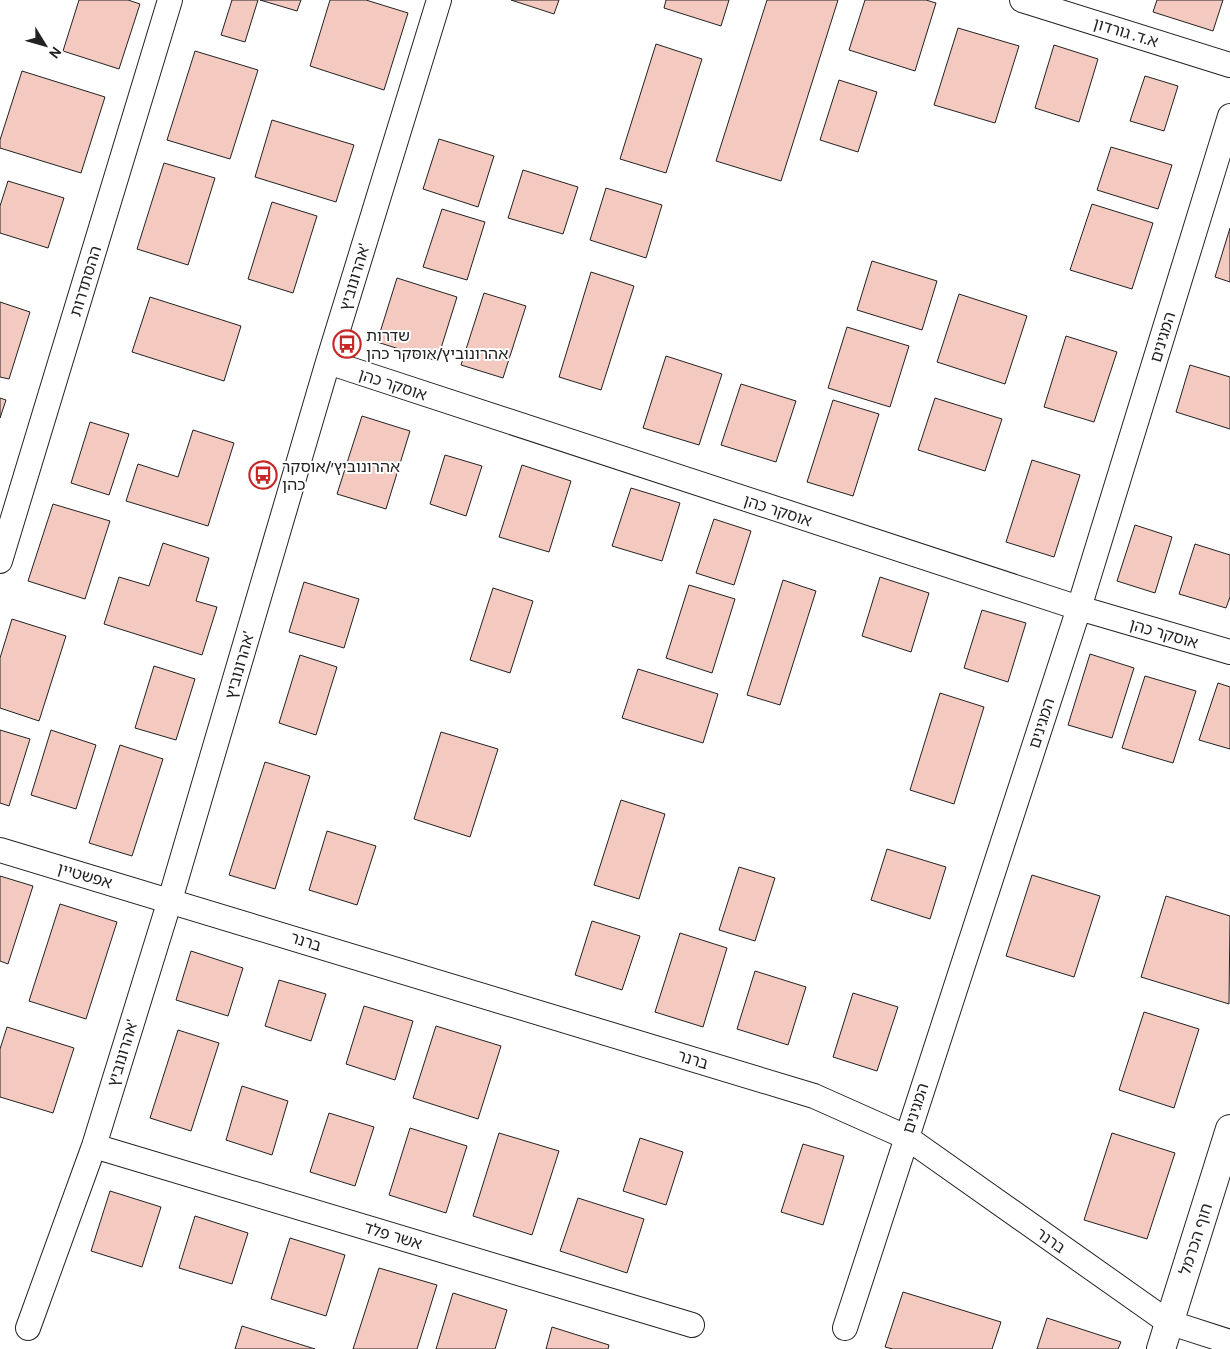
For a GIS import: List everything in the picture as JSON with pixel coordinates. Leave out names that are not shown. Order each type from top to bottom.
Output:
[{"type":"street","name":"ההסתדרות","points":[[0,561],[170,0]]},
{"type":"street","name":"אהרונוביץ'","points":[[28,1328],[94,1146],[170,900],[328,362],[440,0]]},
{"type":"street","name":"א.ד. גורדון","points":[[1022,0],[1230,65]]},
{"type":"street","name":"המגינים","points":[[845,1328],[1079,608],[1230,116]]},
{"type":"street","name":"אוסקר כהן","points":[[328,362],[1079,608],[1230,652]]},
{"type":"street","name":"אפשטיין","points":[[0,850],[170,900]]},
{"type":"street","name":"ברנר","points":[[170,900],[814,1096],[906,1137],[1168,1322],[1230,1342]]},
{"type":"street","name":"חוף הכרמל","points":[[1161,1349],[1230,1129]]},
{"type":"street","name":"אשר פלד","points":[[94,1146],[692,1325]]},
{"type":"building","points":[[79,0],[128,0],[140,4],[119,69],[63,51]]},
{"type":"building","points":[[232,0],[258,0],[245,42],[221,35]]},
{"type":"building","points":[[260,0],[301,0],[297,11]]},
{"type":"building","points":[[330,0],[366,0],[408,13],[384,90],[310,66]]},
{"type":"building","points":[[511,0],[559,0],[554,14]]},
{"type":"building","points":[[666,0],[729,0],[721,26],[664,8]]},
{"type":"building","points":[[767,0],[838,0],[781,181],[716,161]]},
{"type":"building","points":[[865,0],[926,0],[936,3],[915,71],[849,50]]},
{"type":"building","points":[[1157,0],[1223,0],[1213,31],[1153,12]]},
{"type":"building","points":[[958,28],[1019,46],[995,123],[934,105]]},
{"type":"building","points":[[656,44],[702,59],[666,173],[620,159]]},
{"type":"building","points":[[1054,45],[1098,59],[1079,122],[1035,108]]},
{"type":"building","points":[[195,51],[258,70],[230,159],[167,140]]},
{"type":"building","points":[[22,71],[105,97],[81,173],[0,148],[0,140]]},
{"type":"building","points":[[1145,76],[1178,86],[1164,131],[1130,121]]},
{"type":"building","points":[[839,80],[877,92],[858,152],[820,140]]},
{"type":"building","points":[[272,120],[354,145],[336,202],[255,177]]},
{"type":"building","points":[[439,139],[494,156],[478,207],[423,189]]},
{"type":"building","points":[[1111,147],[1172,165],[1158,209],[1097,190]]},
{"type":"building","points":[[164,163],[215,178],[188,265],[137,249]]},
{"type":"building","points":[[523,170],[578,187],[563,234],[508,218]]},
{"type":"building","points":[[8,181],[64,198],[48,248],[0,233],[0,206]]},
{"type":"building","points":[[606,188],[662,205],[646,258],[590,240]]},
{"type":"building","points":[[272,202],[317,216],[293,293],[248,279]]},
{"type":"building","points":[[1092,204],[1153,223],[1132,289],[1070,270]]},
{"type":"building","points":[[442,209],[485,222],[467,280],[423,267]]},
{"type":"building","points":[[1230,228],[1230,282],[1215,277]]},
{"type":"building","points":[[872,261],[937,281],[922,330],[857,310]]},
{"type":"building","points":[[591,272],[634,286],[601,390],[559,377]]},
{"type":"building","points":[[397,278],[457,297],[437,361],[377,342]]},
{"type":"building","points":[[484,293],[526,306],[503,378],[461,365]]},
{"type":"building","points":[[959,294],[1027,316],[1005,384],[937,362]]},
{"type":"building","points":[[150,297],[241,326],[224,381],[132,352]]},
{"type":"building","points":[[0,302],[30,312],[9,379],[0,377]]},
{"type":"building","points":[[847,327],[909,346],[890,407],[828,388]]},
{"type":"building","points":[[1066,336],[1117,352],[1094,422],[1044,407]]},
{"type":"building","points":[[666,356],[722,374],[699,445],[643,428]]},
{"type":"building","points":[[1190,365],[1230,377],[1230,429],[1176,412]]},
{"type":"building","points":[[741,384],[796,401],[776,462],[721,445]]},
{"type":"building","points":[[0,398],[6,400],[0,418]]},
{"type":"building","points":[[935,398],[1002,419],[985,471],[918,450]]},
{"type":"building","points":[[833,400],[879,414],[853,496],[807,482]]},
{"type":"building","points":[[362,416],[410,431],[386,509],[337,494]]},
{"type":"building","points":[[90,422],[129,434],[109,495],[71,483]]},
{"type":"building","points":[[193,430],[234,443],[208,526],[126,501],[138,464],[178,477]]},
{"type":"building","points":[[445,455],[482,466],[466,516],[430,504]]},
{"type":"building","points":[[1032,460],[1080,475],[1054,557],[1006,542]]},
{"type":"building","points":[[522,465],[571,481],[549,552],[499,537]]},
{"type":"building","points":[[631,488],[680,503],[662,561],[612,546]]},
{"type":"building","points":[[53,504],[110,521],[85,599],[28,581]]},
{"type":"building","points":[[714,519],[751,531],[734,585],[696,573]]},
{"type":"building","points":[[1135,525],[1172,537],[1155,593],[1117,581]]},
{"type":"building","points":[[163,543],[209,558],[196,601],[217,607],[202,655],[104,624],[119,577],[149,586]]},
{"type":"building","points":[[1195,544],[1230,555],[1230,597],[1226,608],[1179,594]]},
{"type":"building","points":[[880,577],[929,593],[911,652],[862,636]]},
{"type":"building","points":[[783,580],[816,591],[780,705],[747,695]]},
{"type":"building","points":[[304,582],[359,599],[344,648],[289,632]]},
{"type":"building","points":[[689,585],[735,599],[712,673],[666,658]]},
{"type":"building","points":[[493,588],[533,601],[510,673],[470,660]]},
{"type":"building","points":[[982,610],[1026,623],[1008,682],[964,668]]},
{"type":"building","points":[[12,619],[66,636],[39,721],[0,708],[0,658]]},
{"type":"building","points":[[1090,654],[1134,668],[1112,738],[1068,725]]},
{"type":"building","points":[[300,655],[337,667],[316,735],[279,723]]},
{"type":"building","points":[[154,666],[195,679],[176,740],[135,728]]},
{"type":"building","points":[[638,669],[718,694],[703,743],[622,718]]},
{"type":"building","points":[[1145,676],[1196,691],[1173,763],[1122,748]]},
{"type":"building","points":[[1218,683],[1230,687],[1230,749],[1199,740]]},
{"type":"building","points":[[940,693],[984,707],[954,804],[910,790]]},
{"type":"building","points":[[0,730],[30,739],[9,806],[0,803]]},
{"type":"building","points":[[51,730],[96,745],[76,809],[31,795]]},
{"type":"building","points":[[441,732],[498,749],[470,837],[414,819]]},
{"type":"building","points":[[120,745],[163,759],[132,856],[89,843]]},
{"type":"building","points":[[265,762],[310,776],[275,889],[229,875]]},
{"type":"building","points":[[621,800],[665,814],[639,899],[594,885]]},
{"type":"building","points":[[327,831],[376,846],[357,905],[309,890]]},
{"type":"building","points":[[887,849],[946,867],[930,919],[871,900]]},
{"type":"building","points":[[739,867],[775,878],[755,941],[719,930]]},
{"type":"building","points":[[1032,875],[1100,896],[1074,977],[1006,956]]},
{"type":"building","points":[[0,876],[33,886],[8,964],[0,961]]},
{"type":"building","points":[[1166,896],[1230,916],[1229,1004],[1141,977]]},
{"type":"building","points":[[60,904],[117,922],[86,1019],[29,1001]]},
{"type":"building","points":[[592,921],[640,936],[622,990],[575,975]]},
{"type":"building","points":[[680,933],[727,948],[703,1027],[655,1012]]},
{"type":"building","points":[[191,951],[243,968],[228,1016],[176,1000]]},
{"type":"building","points":[[755,971],[806,987],[788,1045],[737,1029]]},
{"type":"building","points":[[279,980],[326,994],[311,1041],[265,1026]]},
{"type":"building","points":[[853,993],[898,1007],[877,1071],[833,1057]]},
{"type":"building","points":[[364,1006],[413,1021],[395,1080],[346,1064]]},
{"type":"building","points":[[1144,1012],[1199,1029],[1174,1108],[1119,1090]]},
{"type":"building","points":[[436,1026],[501,1046],[478,1119],[413,1098]]},
{"type":"building","points":[[7,1027],[74,1048],[53,1113],[0,1097],[0,1049]]},
{"type":"building","points":[[178,1030],[219,1043],[191,1131],[150,1118]]},
{"type":"building","points":[[242,1086],[288,1101],[272,1155],[226,1140]]},
{"type":"building","points":[[329,1113],[374,1127],[355,1186],[310,1172]]},
{"type":"building","points":[[410,1128],[467,1146],[446,1213],[389,1195]]},
{"type":"building","points":[[499,1133],[559,1151],[532,1235],[473,1216]]},
{"type":"building","points":[[1112,1133],[1175,1153],[1147,1239],[1084,1220]]},
{"type":"building","points":[[640,1138],[683,1152],[666,1205],[623,1191]]},
{"type":"building","points":[[803,1144],[844,1156],[823,1225],[781,1212]]},
{"type":"building","points":[[110,1191],[161,1207],[142,1267],[91,1251]]},
{"type":"building","points":[[578,1198],[644,1219],[627,1273],[560,1251]]},
{"type":"building","points":[[195,1216],[248,1233],[232,1284],[179,1268]]},
{"type":"building","points":[[290,1238],[345,1255],[326,1316],[271,1299]]},
{"type":"building","points":[[379,1268],[437,1285],[417,1349],[353,1349]]},
{"type":"building","points":[[903,1292],[1001,1322],[992,1349],[893,1349],[885,1347]]},
{"type":"building","points":[[453,1293],[507,1310],[495,1349],[436,1349]]},
{"type":"building","points":[[1047,1318],[1121,1342],[1118,1349],[1037,1349]]},
{"type":"building","points":[[242,1326],[315,1349],[235,1349]]},
{"type":"building","points":[[552,1327],[609,1345],[608,1349],[546,1349]]},
{"type":"place","name":"שדרות אהרונוביץ/אוסקר כהן","points":[[347,344]]},
{"type":"place","name":"אהרונוביץ׳/אוסקר כהן","points":[[263,475]]}]
